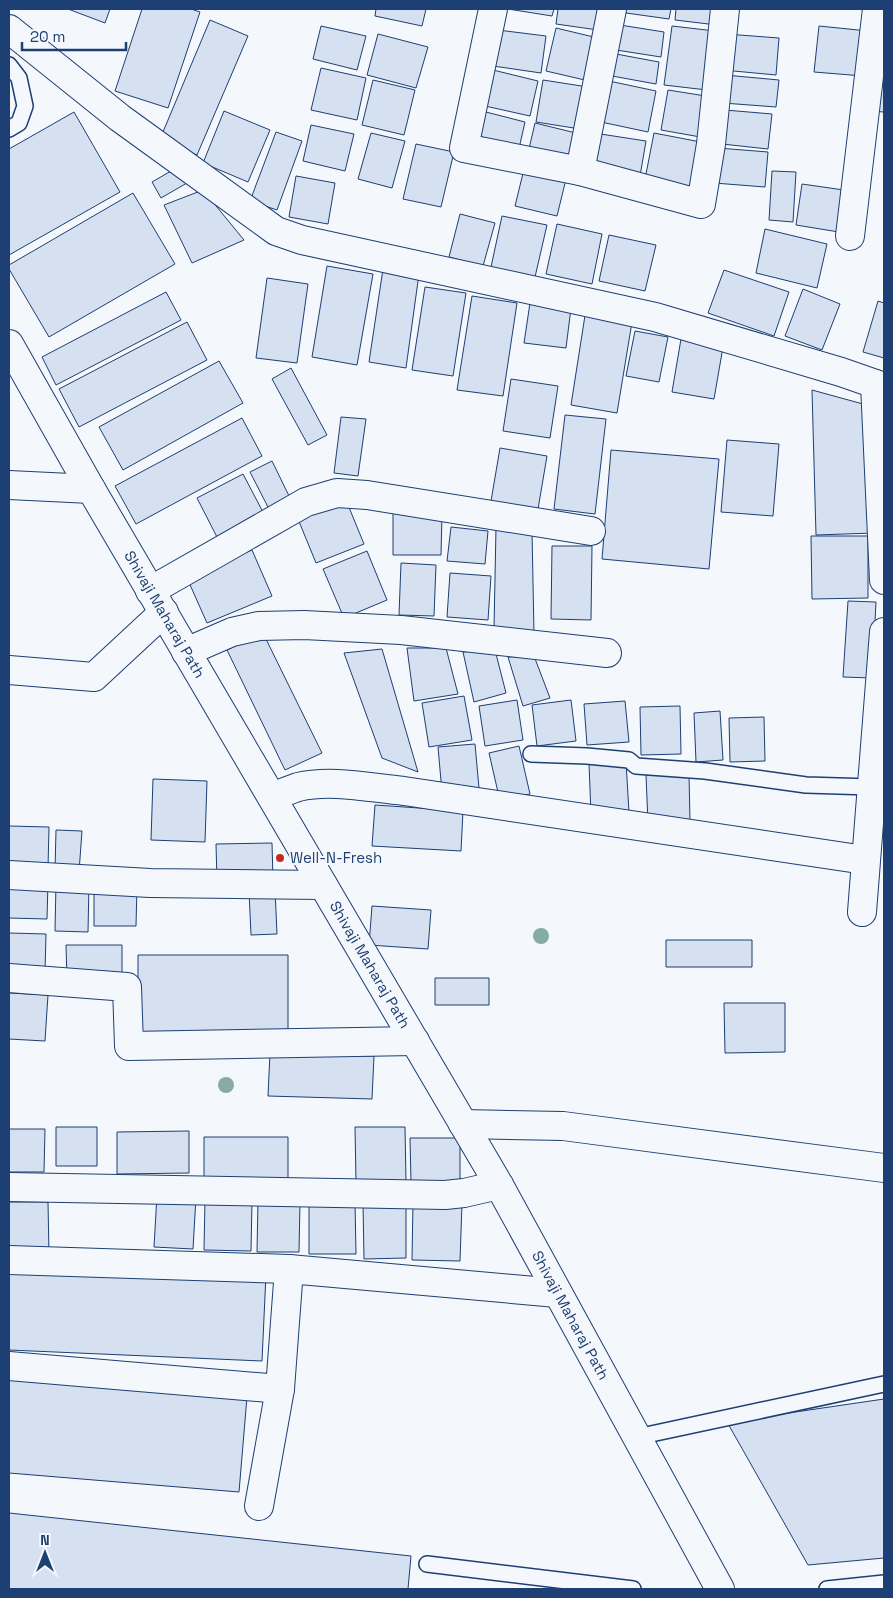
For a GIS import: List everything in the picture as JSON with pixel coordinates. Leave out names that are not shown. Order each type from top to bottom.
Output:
[{"type":"street","points":[[493,9],[464,148],[580,171],[701,204],[711,144],[725,9]]},
{"type":"street","points":[[580,171],[612,9]]},
{"type":"street","points":[[850,236],[877,9]]},
{"type":"street","points":[[9,29],[120,118],[276,230],[302,240],[655,317],[880,385],[884,580]]},
{"type":"street","name":"Shivaji Maharaj Path","points":[[9,344],[91,489],[499,1186],[720,1589]]},
{"type":"street","points":[[9,485],[91,489]]},
{"type":"street","points":[[9,670],[94,677],[157,601],[306,502],[336,493],[367,496],[591,531]]},
{"type":"street","points":[[186,652],[232,632],[258,626],[304,625],[401,630],[607,653]]},
{"type":"street","points":[[862,912],[865,860],[882,695],[884,632]]},
{"type":"street","points":[[272,797],[297,788],[317,785],[395,790],[865,860]]},
{"type":"street","points":[[9,875],[150,882],[323,885]]},
{"type":"street","points":[[9,978],[127,987],[129,1046],[415,1042]]},
{"type":"street","points":[[463,1124],[563,1126],[884,1168]]},
{"type":"street","points":[[9,1187],[445,1195],[499,1186]]},
{"type":"street","points":[[9,1260],[342,1272],[557,1293]]},
{"type":"street","points":[[258,1506],[280,1389],[289,1269]]},
{"type":"street","points":[[9,1366],[280,1389]]},
{"type":"lane","points":[[9,65],[19,78],[24,106],[18,123],[9,129]]},
{"type":"lane","points":[[532,754],[629,760],[636,766],[705,771],[806,785],[872,787]]},
{"type":"lane","points":[[637,1437],[884,1384]]},
{"type":"lane","points":[[427,1564],[633,1589]]},
{"type":"lane","points":[[827,1589],[884,1583]]},
{"type":"building","points":[[68,9],[110,9],[105,23]]},
{"type":"building","points":[[142,9],[191,9],[200,12],[168,108],[115,91]]},
{"type":"building","points":[[376,9],[426,9],[422,26],[375,16]]},
{"type":"building","points":[[508,9],[554,9],[552,16]]},
{"type":"building","points":[[558,9],[601,9],[598,30],[556,24]]},
{"type":"building","points":[[619,9],[671,9],[669,19],[619,12]]},
{"type":"building","points":[[676,9],[719,9],[717,25],[675,20]]},
{"type":"building","points":[[210,20],[248,36],[197,155],[160,139]]},
{"type":"building","points":[[620,25],[664,32],[661,57],[616,50]]},
{"type":"building","points":[[321,26],[366,36],[357,70],[313,59]]},
{"type":"building","points":[[672,26],[715,31],[707,90],[664,85]]},
{"type":"building","points":[[819,26],[868,31],[863,76],[814,72]]},
{"type":"building","points":[[556,28],[598,38],[589,81],[546,71]]},
{"type":"building","points":[[498,30],[546,36],[541,73],[493,66]]},
{"type":"building","points":[[378,34],[428,47],[416,88],[367,75]]},
{"type":"building","points":[[726,34],[779,38],[776,75],[723,70]]},
{"type":"building","points":[[616,54],[659,62],[656,84],[612,76]]},
{"type":"building","points":[[874,66],[884,67],[884,112],[870,111]]},
{"type":"building","points":[[321,68],[366,78],[357,120],[311,110]]},
{"type":"building","points":[[493,70],[538,81],[530,116],[485,106]]},
{"type":"building","points":[[725,75],[779,80],[776,107],[723,103]]},
{"type":"building","points":[[373,80],[415,90],[404,135],[362,125]]},
{"type":"building","points":[[543,80],[588,87],[580,129],[536,122]]},
{"type":"building","points":[[609,81],[656,91],[648,132],[601,122]]},
{"type":"building","points":[[668,90],[712,97],[706,138],[661,130]]},
{"type":"building","points":[[725,110],[772,114],[768,149],[722,144]]},
{"type":"building","points":[[224,111],[270,130],[248,182],[203,163]]},
{"type":"building","points":[[482,111],[525,122],[518,153],[474,143]]},
{"type":"building","points":[[74,112],[120,192],[9,255],[9,149]]},
{"type":"building","points":[[535,123],[576,133],[569,163],[528,153]]},
{"type":"building","points":[[311,125],[354,134],[345,171],[303,161]]},
{"type":"building","points":[[276,132],[302,141],[277,210],[250,201]]},
{"type":"building","points":[[371,133],[405,141],[392,188],[358,179]]},
{"type":"building","points":[[594,133],[646,141],[639,182],[587,173]]},
{"type":"building","points":[[654,133],[706,143],[697,189],[645,179]]},
{"type":"building","points":[[416,144],[454,152],[441,207],[403,199]]},
{"type":"building","points":[[718,148],[768,152],[765,187],[714,183]]},
{"type":"building","points":[[525,165],[567,175],[557,216],[515,206]]},
{"type":"building","points":[[178,167],[187,183],[161,198],[152,182]]},
{"type":"building","points":[[772,171],[796,172],[793,222],[769,220]]},
{"type":"building","points":[[296,176],[335,183],[328,224],[289,217]]},
{"type":"building","points":[[802,184],[851,191],[845,233],[796,225]]},
{"type":"building","points":[[203,190],[244,240],[192,263],[164,205]]},
{"type":"building","points":[[133,193],[175,264],[49,337],[9,269],[9,265]]},
{"type":"building","points":[[460,214],[495,223],[483,266],[449,257]]},
{"type":"building","points":[[502,216],[547,225],[535,277],[491,267]]},
{"type":"building","points":[[557,224],[602,234],[592,284],[546,274]]},
{"type":"building","points":[[765,229],[827,244],[817,288],[756,273]]},
{"type":"building","points":[[609,235],[656,245],[645,291],[599,281]]},
{"type":"building","points":[[327,266],[373,274],[357,365],[312,357]]},
{"type":"building","points":[[383,269],[419,274],[406,368],[369,362]]},
{"type":"building","points":[[724,270],[789,292],[774,336],[708,313]]},
{"type":"building","points":[[267,278],[308,284],[297,363],[256,358]]},
{"type":"building","points":[[425,287],[466,293],[453,376],[412,370]]},
{"type":"building","points":[[803,289],[840,304],[822,350],[785,336]]},
{"type":"building","points":[[166,292],[181,320],[56,385],[42,357]]},
{"type":"building","points":[[472,296],[517,303],[503,396],[457,390]]},
{"type":"building","points":[[878,301],[884,303],[884,358],[863,352]]},
{"type":"building","points":[[530,303],[571,308],[566,348],[524,343]]},
{"type":"building","points":[[586,309],[633,316],[617,413],[571,405]]},
{"type":"building","points":[[187,322],[207,360],[79,427],[59,389]]},
{"type":"building","points":[[635,331],[668,337],[659,382],[626,376]]},
{"type":"building","points":[[681,339],[723,347],[714,399],[672,392]]},
{"type":"building","points":[[219,361],[243,403],[123,470],[99,427]]},
{"type":"building","points":[[291,368],[327,435],[308,445],[272,379]]},
{"type":"building","points":[[511,379],[558,386],[550,438],[503,431]]},
{"type":"building","points":[[812,390],[863,404],[873,533],[816,535]]},
{"type":"building","points":[[565,415],[606,419],[595,514],[554,509]]},
{"type":"building","points":[[341,417],[366,419],[358,476],[334,473]]},
{"type":"building","points":[[242,418],[262,456],[136,524],[115,486]]},
{"type":"building","points":[[727,440],[779,444],[773,516],[721,512]]},
{"type":"building","points":[[500,448],[547,456],[538,509],[491,501]]},
{"type":"building","points":[[611,450],[719,459],[709,569],[602,559]]},
{"type":"building","points":[[272,461],[291,500],[270,511],[250,472]]},
{"type":"building","points":[[243,474],[264,514],[218,539],[197,498]]},
{"type":"building","points":[[346,500],[364,544],[316,563],[298,519]]},
{"type":"building","points":[[393,513],[442,514],[441,555],[393,555]]},
{"type":"building","points":[[451,527],[488,531],[485,564],[447,561]]},
{"type":"building","points":[[496,527],[532,531],[534,634],[494,629]]},
{"type":"building","points":[[811,536],[868,536],[868,598],[812,599]]},
{"type":"building","points":[[552,546],[592,546],[591,620],[551,619]]},
{"type":"building","points":[[252,550],[272,596],[207,623],[187,578]]},
{"type":"building","points":[[367,551],[387,600],[344,618],[323,569]]},
{"type":"building","points":[[401,563],[436,565],[434,616],[399,615]]},
{"type":"building","points":[[450,573],[491,576],[488,620],[447,617]]},
{"type":"building","points":[[848,601],[876,602],[872,678],[843,677]]},
{"type":"building","points":[[263,633],[322,753],[285,770],[227,650]]},
{"type":"building","points":[[407,648],[446,648],[458,694],[414,701]]},
{"type":"building","points":[[382,649],[418,772],[382,758],[344,653]]},
{"type":"building","points":[[495,650],[506,693],[474,702],[463,652]]},
{"type":"building","points":[[534,656],[550,698],[523,706],[508,657]]},
{"type":"building","points":[[464,696],[472,740],[429,747],[422,703]]},
{"type":"building","points":[[517,700],[523,740],[485,746],[479,706]]},
{"type":"building","points":[[571,700],[576,741],[537,746],[532,705]]},
{"type":"building","points":[[625,701],[629,742],[587,745],[584,704]]},
{"type":"building","points":[[680,706],[681,754],[641,755],[640,707]]},
{"type":"building","points":[[720,711],[723,760],[696,762],[694,713]]},
{"type":"building","points":[[764,717],[765,761],[730,762],[729,718]]},
{"type":"building","points":[[475,744],[479,788],[442,792],[438,747]]},
{"type":"building","points":[[519,746],[530,794],[500,801],[489,753]]},
{"type":"building","points":[[626,762],[629,812],[591,814],[589,764]]},
{"type":"building","points":[[689,774],[690,822],[648,823],[646,775]]},
{"type":"building","points":[[153,779],[207,781],[205,842],[151,840]]},
{"type":"building","points":[[375,805],[463,811],[461,851],[372,846]]},
{"type":"building","points":[[9,826],[49,827],[48,868],[9,866]]},
{"type":"building","points":[[56,830],[82,831],[79,872],[55,870]]},
{"type":"building","points":[[272,843],[273,880],[217,881],[216,844]]},
{"type":"building","points":[[9,879],[48,881],[47,919],[9,918]]},
{"type":"building","points":[[56,883],[89,883],[88,932],[55,931]]},
{"type":"building","points":[[94,885],[137,886],[136,926],[94,926]]},
{"type":"building","points":[[275,889],[277,934],[251,935],[249,891]]},
{"type":"building","points":[[372,906],[431,910],[428,949],[369,945]]},
{"type":"building","points":[[9,933],[46,934],[45,972],[9,971]]},
{"type":"building","points":[[666,940],[752,940],[752,967],[666,967]]},
{"type":"building","points":[[66,945],[122,945],[122,978],[67,979]]},
{"type":"building","points":[[138,955],[288,955],[288,1034],[138,1035]]},
{"type":"building","points":[[435,978],[489,978],[489,1005],[435,1005]]},
{"type":"building","points":[[9,993],[48,995],[45,1041],[9,1039]]},
{"type":"building","points":[[724,1003],[785,1003],[785,1052],[725,1053]]},
{"type":"building","points":[[270,1053],[374,1056],[372,1099],[268,1096]]},
{"type":"building","points":[[56,1127],[97,1127],[97,1166],[56,1166]]},
{"type":"building","points":[[355,1127],[405,1127],[406,1182],[356,1183]]},
{"type":"building","points":[[9,1129],[45,1129],[44,1172],[9,1172]]},
{"type":"building","points":[[189,1131],[189,1173],[117,1174],[117,1132]]},
{"type":"building","points":[[204,1137],[288,1137],[288,1180],[204,1180]]},
{"type":"building","points":[[410,1138],[460,1138],[460,1181],[411,1182]]},
{"type":"building","points":[[157,1195],[196,1197],[193,1249],[154,1247]]},
{"type":"building","points":[[205,1199],[252,1200],[251,1251],[204,1250]]},
{"type":"building","points":[[258,1201],[300,1202],[299,1252],[257,1252]]},
{"type":"building","points":[[9,1202],[48,1202],[49,1255],[9,1256]]},
{"type":"building","points":[[355,1202],[356,1254],[309,1254],[309,1203]]},
{"type":"building","points":[[413,1202],[462,1203],[460,1261],[412,1260]]},
{"type":"building","points":[[363,1204],[406,1204],[406,1258],[364,1259]]},
{"type":"building","points":[[9,1264],[266,1274],[262,1361],[9,1350]]},
{"type":"building","points":[[9,1378],[247,1397],[239,1492],[9,1473]]},
{"type":"building","points":[[884,1399],[884,1558],[808,1565],[727,1422]]},
{"type":"building","points":[[9,1513],[411,1556],[408,1589],[9,1589]]},
{"type":"place","name":"Well-N-Fresh","points":[[280,858]]}]
